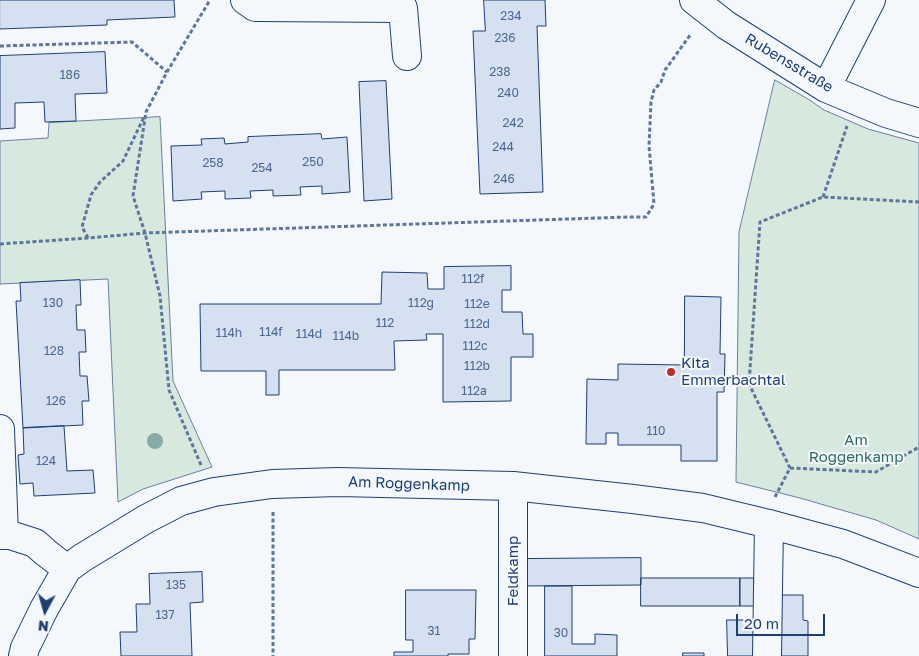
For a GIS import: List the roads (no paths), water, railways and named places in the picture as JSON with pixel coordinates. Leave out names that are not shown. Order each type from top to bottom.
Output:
[{"type":"street","points":[[245,0],[255,7],[403,8],[407,56]]},
{"type":"street","points":[[838,93],[871,0]]},
{"type":"street","name":"Rubensstraße","points":[[700,5],[726,25],[838,93],[886,113],[919,123]]},
{"type":"street","points":[[0,429],[2,535],[10,535],[35,543],[67,569]]},
{"type":"street","name":"Am Roggenkamp","points":[[23,656],[44,609],[67,569],[82,558],[146,519],[181,501],[214,492],[272,484],[338,482],[513,486],[633,498],[703,508],[766,523],[843,544],[919,573]]},
{"type":"street","name":"Feldkamp","points":[[513,486],[514,656]]},
{"type":"street","points":[[766,523],[767,656]]},
{"type":"place","name":"Kita Emmerbachtal","points":[[671,372]]}]
